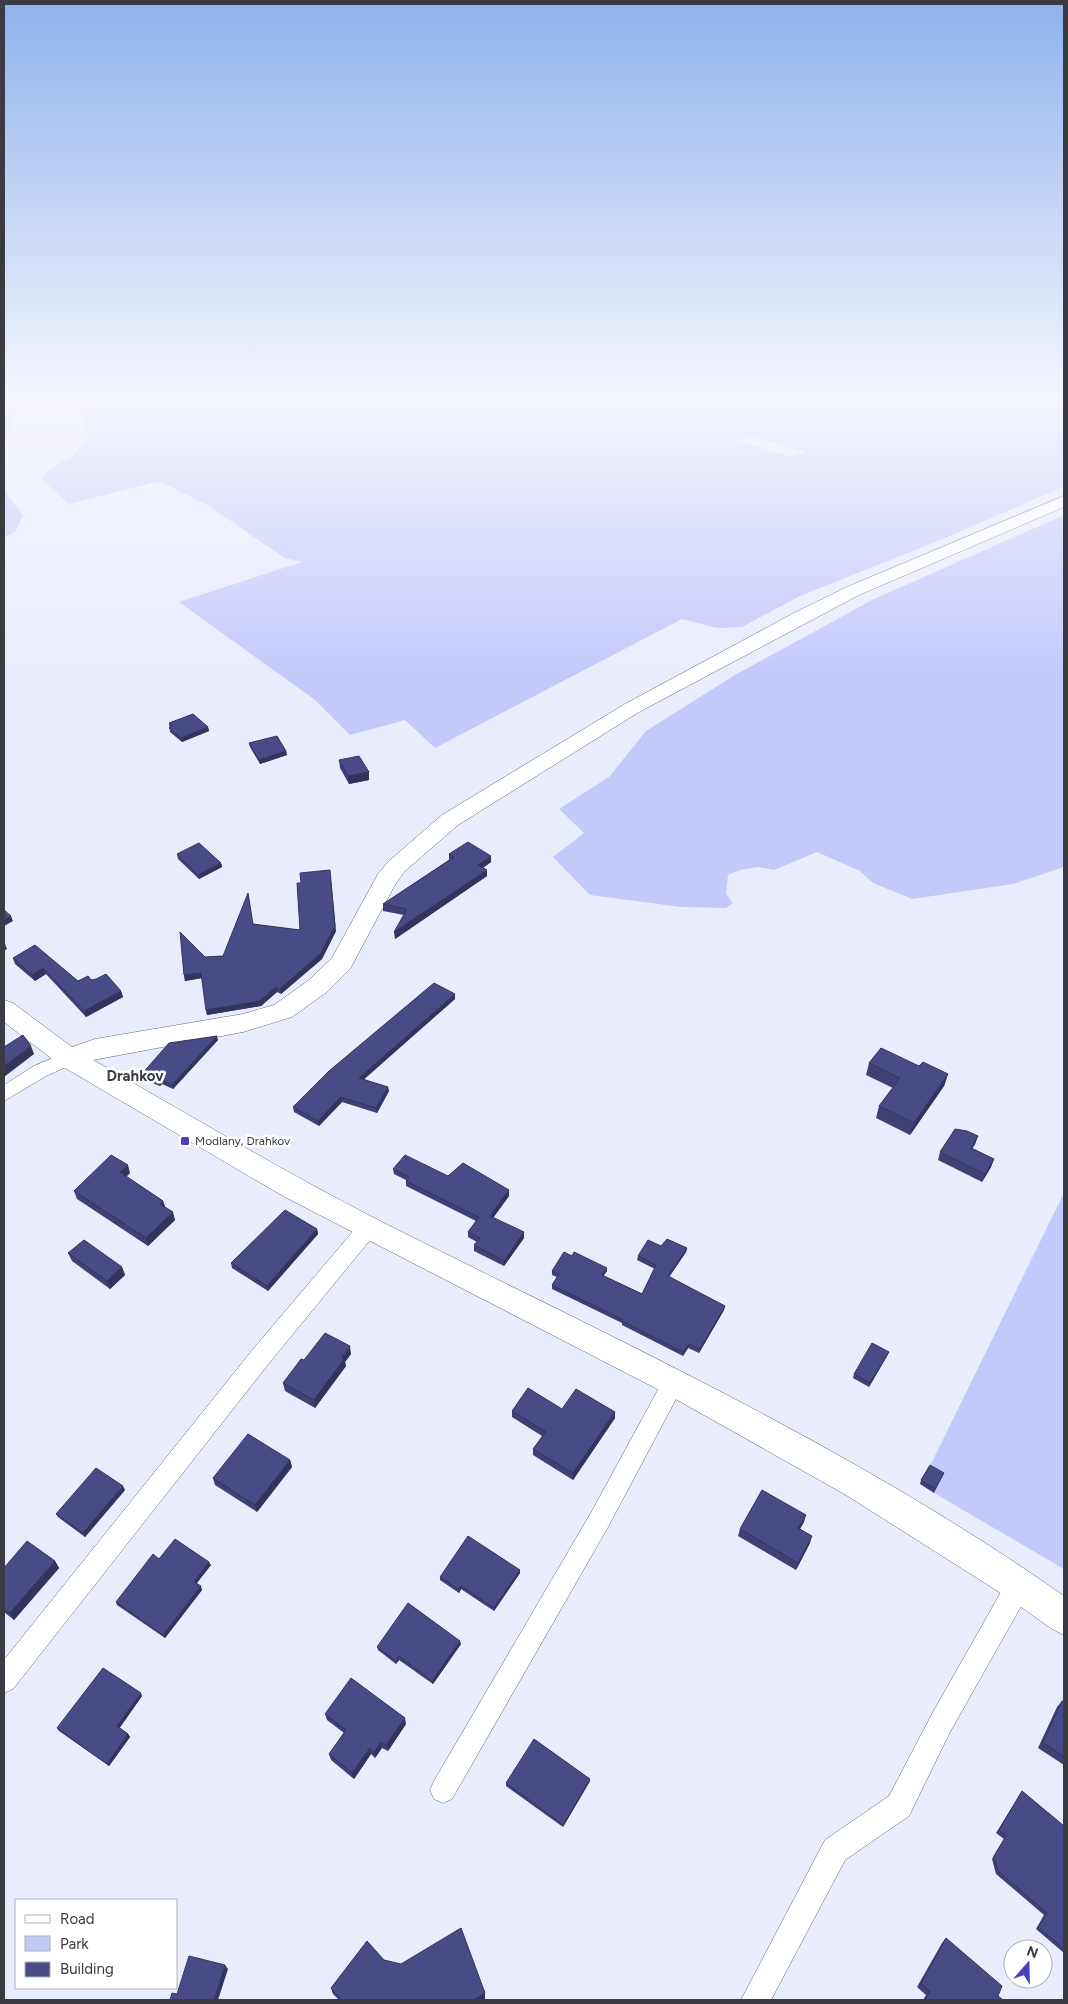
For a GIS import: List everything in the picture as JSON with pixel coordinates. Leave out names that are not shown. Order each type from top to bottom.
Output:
[{"type":"street","points":[[4,1094],[40,1071],[95,1049],[243,1023],[283,1010],[318,986],[341,963],[386,879],[397,866],[450,820],[624,713],[801,618],[853,591],[1064,501]]},
{"type":"street","points":[[4,1009],[69,1058],[203,1136],[368,1228],[674,1382],[858,1484],[1019,1585],[1064,1617]]},
{"type":"street","points":[[4,1680],[237,1386],[368,1228]]},
{"type":"street","points":[[443,1790],[600,1519],[674,1382]]},
{"type":"street","points":[[755,2000],[835,1850],[899,1806],[941,1723],[1019,1585]]},
{"type":"green space","points":[[4,489],[6,489],[8,496],[23,515],[15,532],[4,537]]},
{"type":"green space","points":[[52,489],[130,489],[69,504]]},
{"type":"green space","points":[[175,489],[1058,489],[955,534],[800,596],[742,627],[717,628],[682,619],[435,748],[405,720],[350,735],[315,700],[179,602],[302,562],[285,558],[209,506]]},
{"type":"green space","points":[[1064,515],[1064,867],[1013,884],[912,899],[873,883],[860,871],[817,852],[774,870],[758,867],[740,870],[728,875],[726,894],[733,903],[726,908],[681,907],[590,895],[553,857],[584,833],[559,809],[609,777],[646,731],[735,675],[872,600]]},
{"type":"green space","points":[[1064,1193],[1064,1569],[934,1493],[929,1468]]},
{"type":"building","points":[[193,714],[208,727],[181,738],[169,728],[172,726],[169,723]]},
{"type":"building","points":[[277,736],[286,751],[259,760],[249,743]]},
{"type":"building","points":[[359,756],[369,772],[348,776],[339,760]]},
{"type":"building","points":[[468,842],[491,856],[478,865],[487,870],[394,932],[407,909],[383,904],[454,857],[449,854]]},
{"type":"building","points":[[199,843],[221,863],[198,875],[177,854]]},
{"type":"building","points":[[330,870],[335,926],[321,953],[280,989],[276,987],[260,1001],[206,1010],[201,973],[184,975],[180,932],[205,957],[223,956],[248,893],[253,924],[300,930],[297,883],[301,883],[300,873]]},
{"type":"building","points":[[4,910],[11,916],[4,920]]},
{"type":"building","points":[[35,945],[78,981],[88,976],[91,980],[96,979],[106,974],[121,991],[84,1011],[43,968],[32,975],[13,958]]},
{"type":"building","points":[[434,983],[455,994],[359,1078],[388,1087],[376,1108],[341,1097],[318,1121],[293,1107],[329,1071]]},
{"type":"building","points":[[23,1035],[31,1046],[4,1066],[4,1047]]},
{"type":"building","points":[[217,1036],[172,1085],[141,1075],[169,1043]]},
{"type":"building","points":[[881,1048],[919,1066],[923,1062],[948,1074],[914,1123],[879,1106],[900,1078],[869,1063]]},
{"type":"building","points":[[955,1129],[967,1131],[978,1136],[971,1148],[994,1159],[985,1174],[940,1152]]},
{"type":"building","points":[[111,1155],[128,1165],[120,1172],[163,1201],[160,1204],[173,1212],[146,1238],[74,1191]]},
{"type":"building","points":[[405,1155],[448,1176],[463,1163],[509,1190],[490,1216],[524,1232],[504,1261],[474,1245],[480,1238],[468,1232],[479,1217],[406,1181],[409,1177],[393,1169]]},
{"type":"building","points":[[285,1210],[317,1229],[267,1286],[231,1263]]},
{"type":"building","points":[[667,1239],[687,1248],[668,1276],[725,1306],[700,1349],[689,1344],[683,1352],[552,1285],[559,1274],[552,1271],[564,1252],[572,1256],[574,1252],[607,1268],[602,1275],[642,1294],[656,1265],[638,1256],[648,1240],[661,1246]]},
{"type":"building","points":[[84,1240],[122,1267],[107,1281],[68,1253]]},
{"type":"building","points":[[325,1333],[350,1346],[342,1357],[344,1359],[314,1400],[283,1383],[301,1359],[304,1360]]},
{"type":"building","points":[[872,1343],[889,1352],[870,1383],[854,1374]]},
{"type":"building","points":[[528,1388],[562,1409],[576,1389],[615,1412],[573,1473],[533,1449],[546,1432],[512,1411]]},
{"type":"building","points":[[248,1434],[290,1460],[255,1505],[213,1478]]},
{"type":"building","points":[[930,1465],[944,1473],[935,1489],[921,1480]]},
{"type":"building","points":[[96,1468],[123,1486],[83,1533],[56,1514]]},
{"type":"building","points":[[762,1490],[806,1515],[798,1528],[812,1536],[798,1563],[740,1529]]},
{"type":"building","points":[[468,1536],[520,1570],[494,1608],[461,1586],[458,1589],[440,1577]]},
{"type":"building","points":[[175,1539],[209,1562],[194,1582],[201,1586],[163,1635],[116,1602],[153,1554],[159,1559]]},
{"type":"building","points":[[27,1541],[55,1561],[10,1613],[4,1609],[4,1568]]},
{"type":"building","points":[[408,1603],[460,1641],[432,1681],[399,1656],[396,1661],[377,1647]]},
{"type":"building","points":[[103,1668],[141,1693],[117,1726],[128,1734],[107,1764],[57,1728]]},
{"type":"building","points":[[351,1678],[405,1718],[386,1745],[381,1742],[374,1752],[370,1748],[352,1773],[329,1754],[346,1730],[325,1714]]},
{"type":"building","points":[[1062,1701],[1064,1702],[1064,1757],[1043,1742]]},
{"type":"building","points":[[534,1739],[590,1779],[563,1825],[506,1783]]},
{"type":"building","points":[[1022,1791],[1064,1826],[1064,1949],[1038,1927],[1047,1913],[998,1871],[994,1856],[1006,1836],[999,1830]]},
{"type":"building","points":[[461,1928],[485,1993],[473,2000],[341,2000],[331,1988],[367,1941],[384,1960],[401,1964]]},
{"type":"building","points":[[946,1938],[1002,1986],[998,1996],[1003,2000],[925,2000],[930,1991],[921,1983]]},
{"type":"building","points":[[189,1956],[225,1965],[214,2000],[170,2000],[172,1993],[177,1994]]},
{"type":"place","name":"Modlany, Drahkov","points":[[185,1141]]},
{"type":"district","name":"Drahkov","points":[[135,1076]]}]
